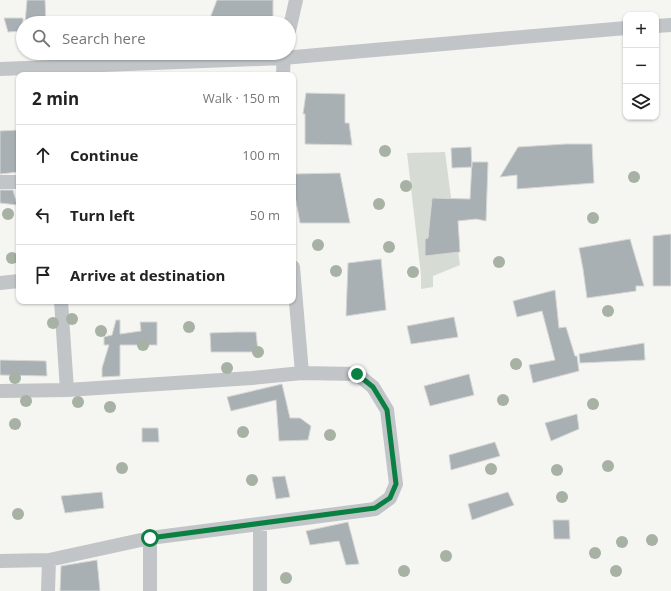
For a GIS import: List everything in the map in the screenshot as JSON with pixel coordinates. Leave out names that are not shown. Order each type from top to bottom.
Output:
[{"type":"street","points":[[292,16],[296,0]]},
{"type":"street","points":[[659,26],[671,25]]},
{"type":"street","points":[[296,54],[623,28]]},
{"type":"street","points":[[0,69],[44,72],[213,60]]},
{"type":"street","points":[[283,72],[284,60]]},
{"type":"street","points":[[0,182],[16,182]]},
{"type":"street","points":[[0,283],[16,281]]},
{"type":"street","points":[[296,302],[302,373]]},
{"type":"street","points":[[60,304],[67,390]]},
{"type":"street","points":[[0,391],[67,390],[252,378],[302,373],[357,374],[373,387],[387,410],[396,484],[390,498],[375,508],[150,538],[49,560],[0,560]]},
{"type":"street","points":[[260,524],[260,591]]},
{"type":"street","points":[[150,538],[150,591]]},
{"type":"street","points":[[48,591],[49,560]]},
{"type":"shaded area","points":[[445,152],[460,265],[433,276],[433,287],[421,289],[421,275],[407,153]]},
{"type":"building","points":[[27,0],[45,0],[46,16],[26,16]]},
{"type":"building","points":[[217,0],[273,0],[273,16],[211,16]]},
{"type":"building","points":[[4,18],[16,18],[16,31],[8,32]]},
{"type":"building","points":[[306,93],[345,94],[345,123],[349,123],[352,145],[305,144],[305,114],[303,114]]},
{"type":"building","points":[[16,130],[16,172],[0,174],[0,131]]},
{"type":"building","points":[[592,144],[594,183],[517,189],[517,175],[500,177],[518,147]]},
{"type":"building","points":[[471,147],[472,167],[452,168],[451,148]]},
{"type":"building","points":[[472,162],[488,162],[486,221],[476,219],[458,221],[460,252],[425,256],[425,239],[428,238],[432,198],[470,199]]},
{"type":"building","points":[[340,173],[350,223],[300,223],[296,201],[296,174]]},
{"type":"building","points":[[0,190],[13,190],[16,205],[0,203]]},
{"type":"building","points":[[671,234],[671,286],[653,286],[653,236]]},
{"type":"building","points":[[630,239],[644,286],[636,286],[636,291],[587,298],[579,248]]},
{"type":"building","points":[[381,259],[386,310],[346,316],[348,263]]},
{"type":"building","points":[[555,290],[559,328],[566,327],[575,356],[577,356],[579,371],[533,383],[529,365],[555,360],[542,311],[517,317],[513,301]]},
{"type":"building","points":[[454,317],[458,337],[411,344],[407,326]]},
{"type":"building","points":[[116,320],[120,320],[120,334],[141,331],[140,322],[157,322],[157,345],[120,345],[120,376],[102,377],[102,368],[109,345],[104,345],[104,337],[112,335]]},
{"type":"building","points":[[256,332],[258,352],[211,352],[210,333]]},
{"type":"building","points":[[644,343],[645,360],[580,363],[579,354]]},
{"type":"building","points":[[0,360],[46,361],[47,376],[0,375]]},
{"type":"building","points":[[469,374],[474,395],[430,406],[424,386]]},
{"type":"building","points":[[282,384],[290,418],[300,418],[311,426],[308,440],[279,441],[276,400],[231,411],[227,397]]},
{"type":"building","points":[[577,414],[579,429],[551,441],[545,423]]},
{"type":"building","points":[[142,428],[158,428],[159,442],[142,442]]},
{"type":"building","points":[[495,442],[500,456],[451,470],[449,455]]},
{"type":"building","points":[[285,476],[290,497],[276,499],[272,477]]},
{"type":"building","points":[[102,492],[104,508],[65,513],[61,496]]},
{"type":"building","points":[[508,492],[514,505],[472,520],[468,504]]},
{"type":"building","points":[[553,520],[569,520],[570,539],[554,539]]},
{"type":"building","points":[[348,522],[359,564],[346,565],[339,541],[310,545],[306,531]]},
{"type":"building","points":[[97,560],[100,591],[60,591],[61,566]]},
{"type":"route","points":[[150,538],[375,508],[390,498],[396,484],[387,410],[373,387],[357,374]]}]
